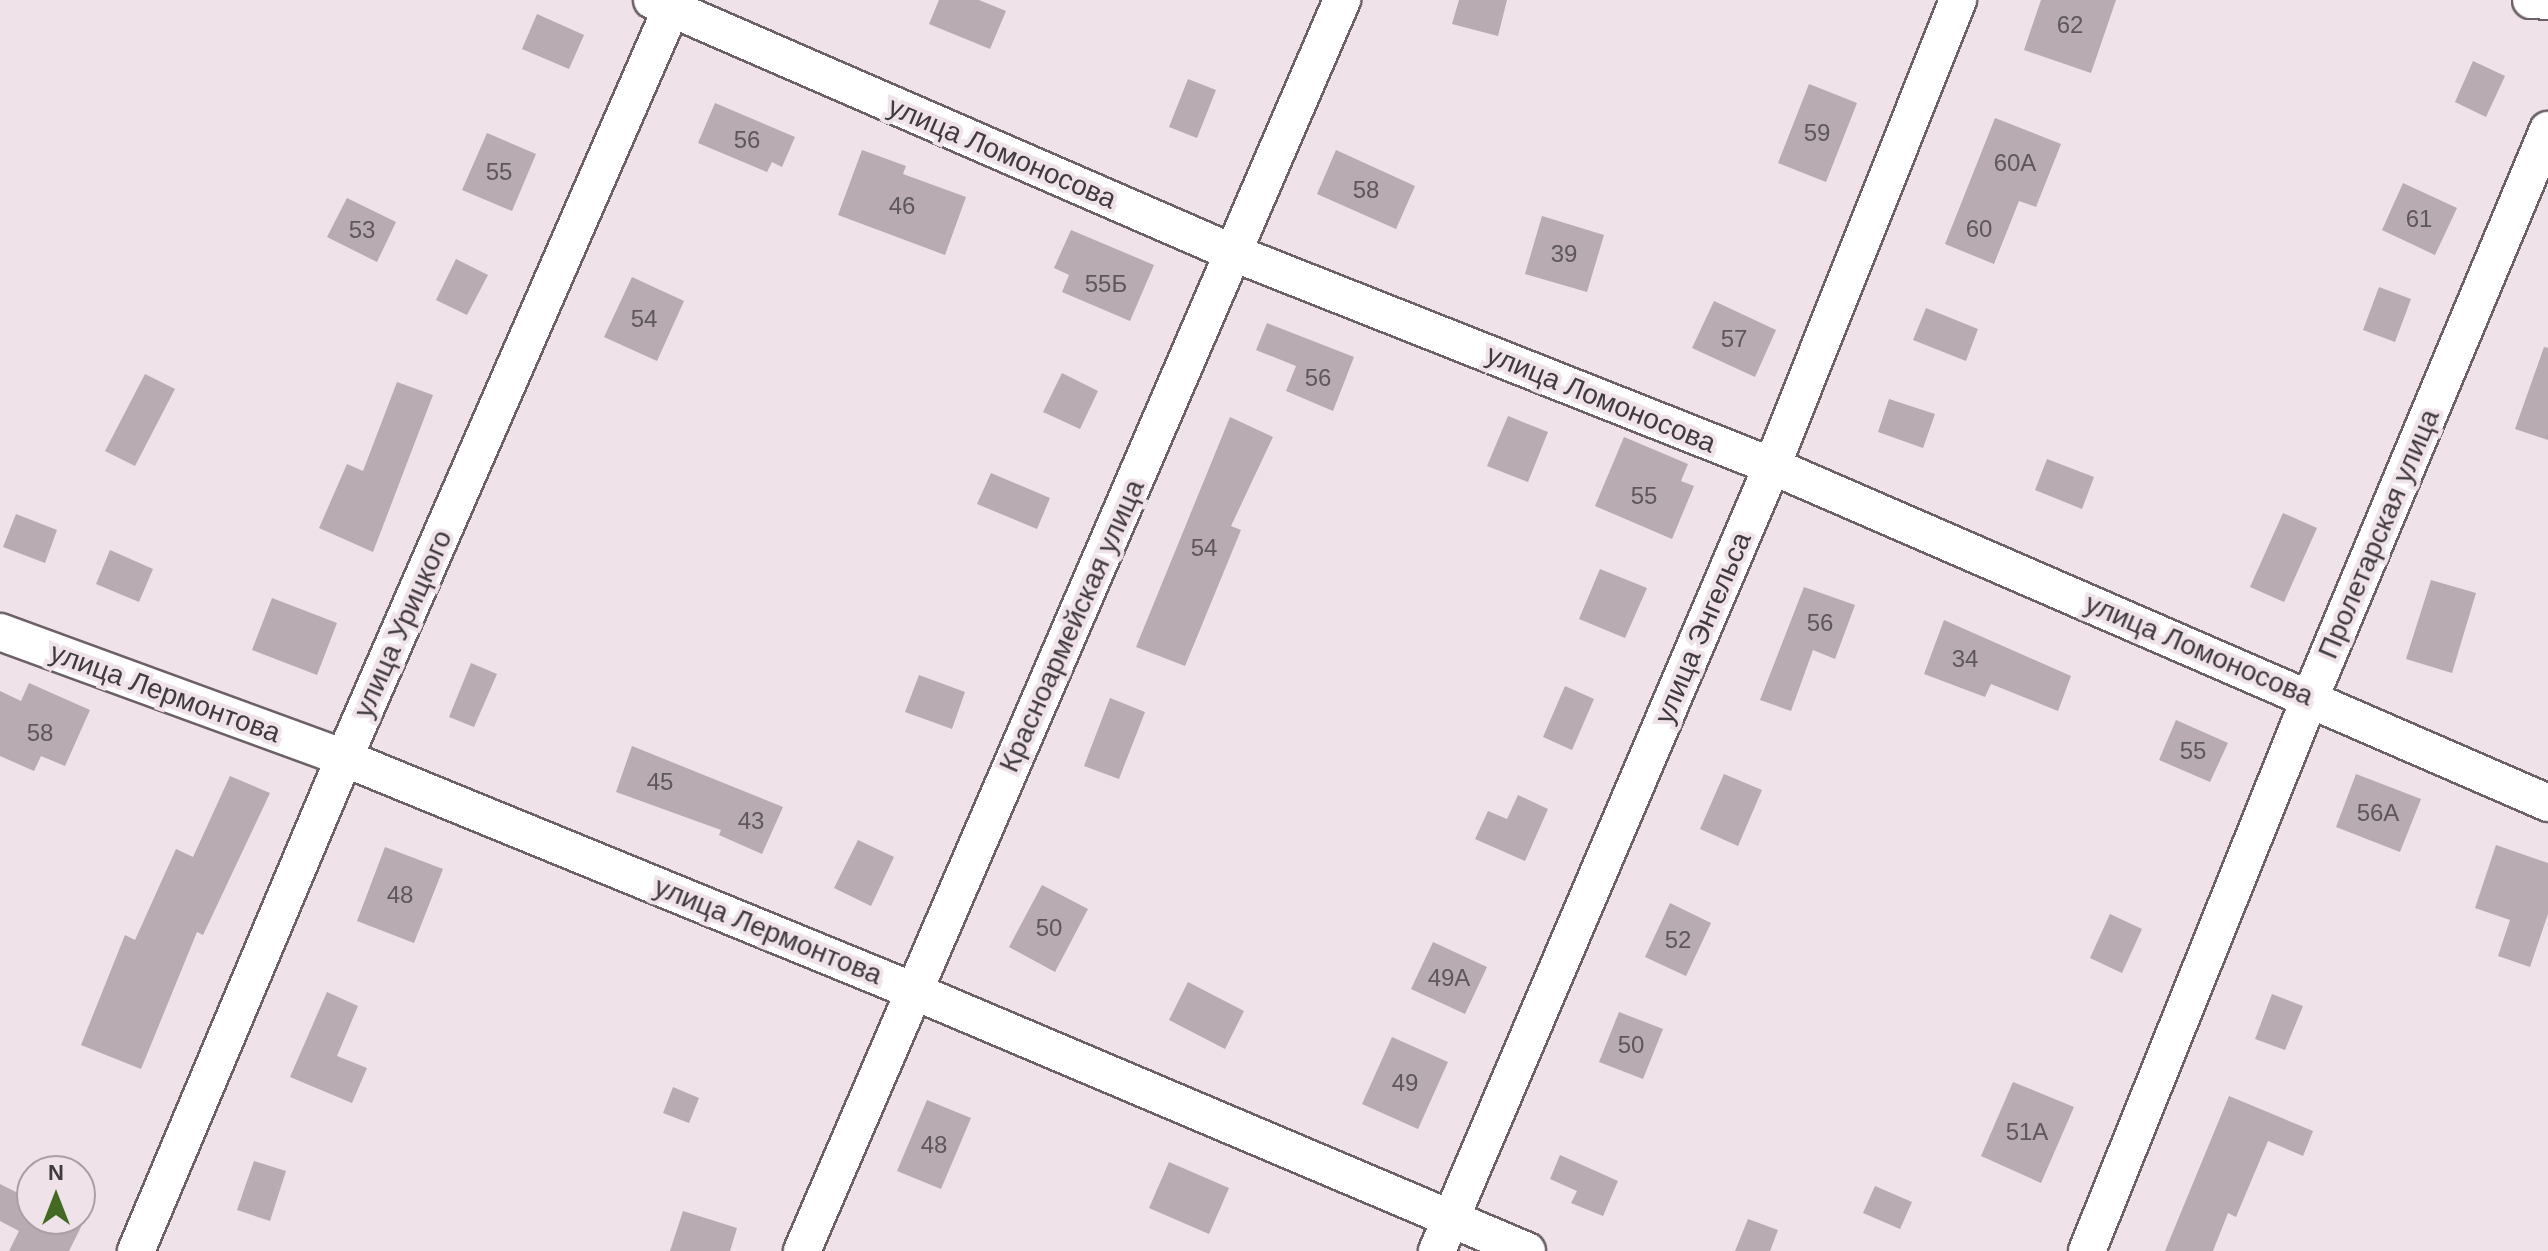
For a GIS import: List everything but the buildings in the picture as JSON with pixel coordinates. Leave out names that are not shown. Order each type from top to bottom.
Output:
[{"type":"street","name":"Красноармейская улица","points":[[802,1251],[911,990],[1236,254],[1342,0]]},
{"type":"street","name":"улица Энгельса","points":[[1444,1235],[1772,466],[1958,0]]},
{"type":"street","points":[[2531,0],[2548,1]]},
{"type":"street","name":"улица Ломоносова","points":[[666,4],[1236,254],[1772,466],[2548,803]]},
{"type":"street","name":"улица Урицкого","points":[[136,1251],[666,4]]},
{"type":"street","name":"Пролетарская улица","points":[[2087,1251],[2310,698],[2548,130]]},
{"type":"street","name":"улица Лермонтова","points":[[0,632],[344,758],[911,990],[1444,1235],[1527,1251]]}]
